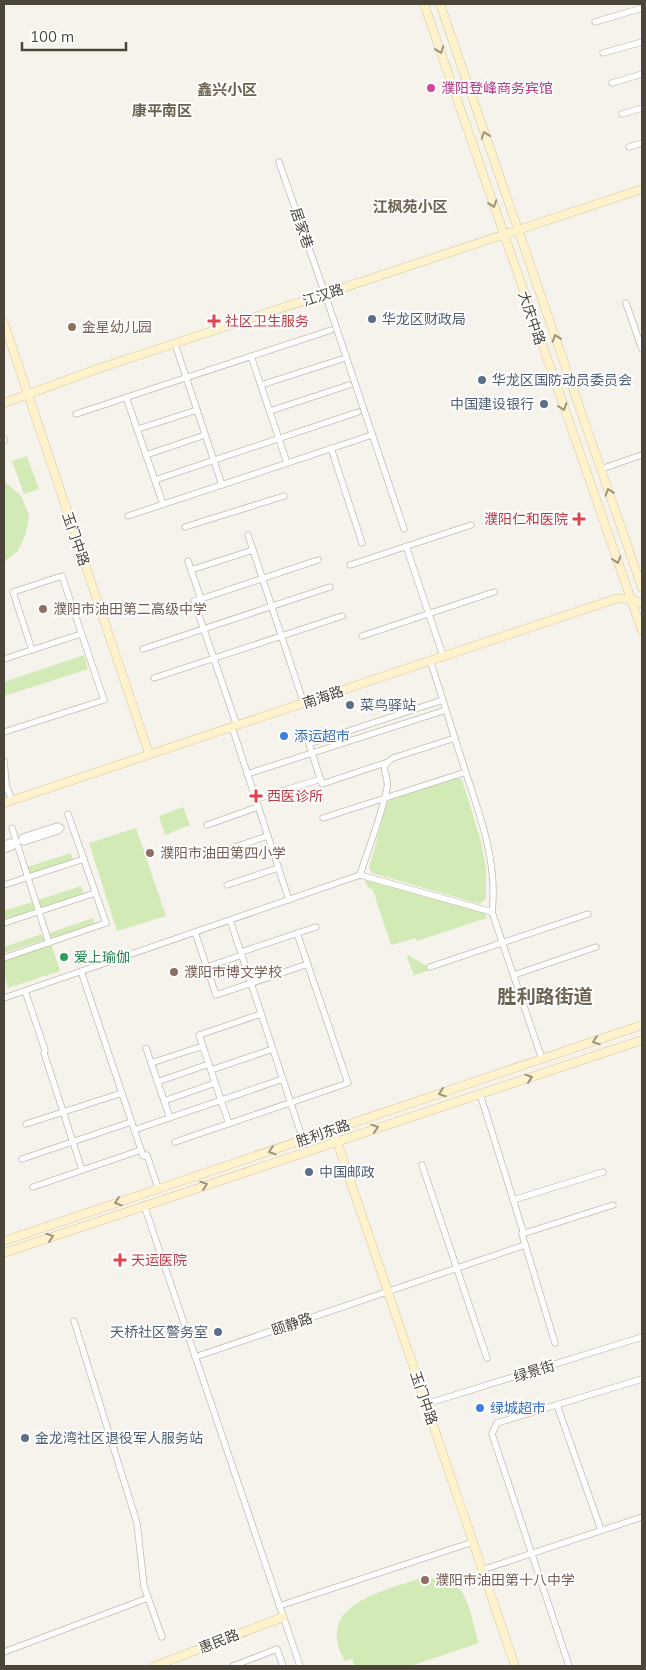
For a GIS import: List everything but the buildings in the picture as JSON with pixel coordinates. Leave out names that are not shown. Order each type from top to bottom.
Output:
[{"type":"main road","name":"大庆中路","points":[[424,4],[642,631]]},
{"type":"main road","name":"大庆中路","points":[[440,4],[642,588]]},
{"type":"main road","name":"江汉路","points":[[4,403],[642,188]]},
{"type":"main road","name":"玉门中路","points":[[4,323],[149,754]]},
{"type":"main road","name":"南海路","points":[[8,802],[615,599],[623,598],[642,603]]},
{"type":"main road","name":"胜利东路","points":[[4,1241],[642,1025]]},
{"type":"main road","name":"胜利东路","points":[[4,1253],[642,1040]]},
{"type":"main road","name":"玉门中路","points":[[333,1130],[515,1666]]},
{"type":"main road","name":"惠民路","points":[[154,1666],[283,1617]]},
{"type":"street","points":[[594,22],[642,8]]},
{"type":"street","points":[[603,53],[642,42]]},
{"type":"street","points":[[612,83],[642,74]]},
{"type":"street","points":[[622,114],[642,108]]},
{"type":"street","points":[[629,147],[642,143]]},
{"type":"street","name":"居家巷","points":[[279,162],[326,294],[404,529]]},
{"type":"street","points":[[626,303],[642,349]]},
{"type":"street","points":[[76,414],[331,330]]},
{"type":"street","points":[[175,344],[222,484]]},
{"type":"street","points":[[251,356],[287,463]]},
{"type":"street","points":[[261,385],[342,359]]},
{"type":"street","points":[[270,411],[349,385]]},
{"type":"street","points":[[126,397],[164,504]]},
{"type":"street","points":[[138,429],[197,410]]},
{"type":"street","points":[[155,480],[358,412]]},
{"type":"street","points":[[146,454],[206,435]]},
{"type":"street","points":[[128,516],[372,435]]},
{"type":"street","points":[[331,448],[362,543]]},
{"type":"street","points":[[601,469],[642,455]]},
{"type":"street","points":[[185,527],[284,496]]},
{"type":"street","points":[[350,565],[471,525]]},
{"type":"street","points":[[248,535],[304,704]]},
{"type":"street","points":[[406,546],[443,656]]},
{"type":"street","points":[[191,570],[253,550]]},
{"type":"street","points":[[289,900],[247,774],[214,658],[194,601],[318,560]]},
{"type":"street","points":[[188,561],[201,599]]},
{"type":"street","points":[[4,732],[104,700],[62,576],[13,592],[32,650]]},
{"type":"street","points":[[142,649],[330,587]]},
{"type":"street","points":[[362,636],[494,592]]},
{"type":"street","points":[[154,678],[342,616]]},
{"type":"street","points":[[4,659],[81,634]]},
{"type":"street","points":[[430,660],[484,829],[491,860],[492,912],[542,1059]]},
{"type":"street","points":[[443,700],[309,744],[322,784],[386,764],[393,758],[455,738]]},
{"type":"street","points":[[247,774],[446,710]]},
{"type":"street","points":[[4,761],[8,802]]},
{"type":"street","points":[[360,875],[385,797],[388,783],[384,768],[386,764]]},
{"type":"street","points":[[323,818],[466,772]]},
{"type":"street","points":[[256,799],[321,779]]},
{"type":"street","points":[[207,825],[258,807]]},
{"type":"street","points":[[4,958],[106,923],[68,814]]},
{"type":"street","points":[[4,850],[12,847],[23,837],[57,826],[61,828],[72,824]]},
{"type":"street","points":[[12,828],[49,942]]},
{"type":"street","points":[[216,853],[268,836]]},
{"type":"street","points":[[4,844],[17,842]]},
{"type":"street","points":[[4,885],[84,859]]},
{"type":"street","points":[[227,885],[278,868]]},
{"type":"street","points":[[4,989],[5,998],[360,875],[492,912]]},
{"type":"street","points":[[4,923],[95,893]]},
{"type":"street","points":[[430,967],[588,914]]},
{"type":"street","points":[[230,920],[303,1140]]},
{"type":"street","points":[[207,967],[316,927]]},
{"type":"street","points":[[195,932],[216,995],[308,964]]},
{"type":"street","points":[[175,1142],[348,1083],[298,933]]},
{"type":"street","points":[[514,975],[596,947]]},
{"type":"street","points":[[82,971],[131,1122],[143,1156],[147,1155],[158,1188]]},
{"type":"street","points":[[25,991],[82,1170]]},
{"type":"street","points":[[229,1124],[199,1035],[261,1014]]},
{"type":"street","points":[[151,1063],[202,1046]]},
{"type":"street","points":[[146,1048],[170,1118]]},
{"type":"street","points":[[158,1082],[273,1049]]},
{"type":"street","points":[[134,1130],[282,1079]]},
{"type":"street","points":[[164,1101],[215,1083]]},
{"type":"street","points":[[26,1124],[122,1093]]},
{"type":"street","points":[[480,1094],[523,1231],[525,1245],[554,1343]]},
{"type":"street","points":[[22,1159],[131,1122]]},
{"type":"street","points":[[33,1187],[141,1150]]},
{"type":"street","points":[[422,1165],[487,1358]]},
{"type":"street","points":[[513,1200],[603,1172]]},
{"type":"street","points":[[144,1205],[300,1666]]},
{"type":"street","points":[[522,1234],[613,1205]]},
{"type":"street","name":"颐静路","points":[[195,1357],[525,1245]]},
{"type":"street","points":[[74,1321],[137,1523],[144,1586],[162,1637]]},
{"type":"street","name":"绿景街","points":[[426,1404],[642,1337]]},
{"type":"street","points":[[569,1666],[492,1434],[497,1423],[642,1379]]},
{"type":"street","points":[[557,1405],[601,1530]]},
{"type":"street","points":[[482,1570],[642,1517]]},
{"type":"street","points":[[279,1606],[472,1542]]},
{"type":"street","points":[[4,1652],[148,1598]]},
{"type":"street","points":[[233,1666],[277,1649],[283,1666]]},
{"type":"green space","points":[[27,456],[39,489],[24,494],[12,461]]},
{"type":"green space","points":[[4,481],[21,496],[29,515],[26,533],[18,551],[4,562]]},
{"type":"green space","points":[[84,655],[88,669],[4,696],[4,682]]},
{"type":"green space","points":[[457,778],[462,780],[480,838],[486,868],[486,899],[480,904],[372,873],[369,868],[387,803],[390,800]]},
{"type":"green space","points":[[183,807],[190,825],[165,835],[159,816]]},
{"type":"green space","points":[[136,828],[166,916],[117,931],[89,843]]},
{"type":"green space","points":[[71,853],[73,861],[30,875],[27,867]]},
{"type":"green space","points":[[364,880],[485,913],[487,918],[417,941],[416,938],[391,945],[373,890],[368,887]]},
{"type":"green space","points":[[81,886],[84,894],[41,908],[38,900]]},
{"type":"green space","points":[[32,902],[35,910],[4,920],[4,911]]},
{"type":"green space","points":[[93,918],[95,924],[51,938],[49,933]]},
{"type":"green space","points":[[42,934],[44,940],[4,953],[4,947]]},
{"type":"green space","points":[[51,943],[60,971],[8,988],[4,973],[4,960]]},
{"type":"green space","points":[[408,955],[430,968],[428,971],[414,975],[407,958]]},
{"type":"green space","points":[[423,1577],[451,1583],[459,1589],[469,1607],[479,1643],[411,1666],[355,1666],[352,1659],[345,1661],[338,1641],[338,1626],[345,1613],[357,1603],[373,1595]]},
{"type":"place","name":"濮阳登峰商务宾馆","points":[[431,88]]},
{"type":"place","name":"华龙区财政局","points":[[372,319]]},
{"type":"place","name":"社区卫生服务","points":[[214,321]]},
{"type":"place","name":"金星幼儿园","points":[[72,327]]},
{"type":"place","name":"华龙区国防动员委员会","points":[[482,380]]},
{"type":"place","name":"中国建设银行","points":[[544,404]]},
{"type":"place","name":"濮阳仁和医院","points":[[579,519]]},
{"type":"place","name":"濮阳市油田第二高级中学","points":[[43,609]]},
{"type":"place","name":"菜鸟驿站","points":[[350,705]]},
{"type":"place","name":"添运超市","points":[[284,736]]},
{"type":"place","name":"西医诊所","points":[[256,796]]},
{"type":"place","name":"濮阳市油田第四小学","points":[[150,853]]},
{"type":"place","name":"爱上瑜伽","points":[[64,957]]},
{"type":"place","name":"濮阳市博文学校","points":[[174,972]]},
{"type":"place","name":"中国邮政","points":[[309,1172]]},
{"type":"place","name":"天运医院","points":[[120,1260]]},
{"type":"place","name":"天桥社区警务室","points":[[218,1332]]},
{"type":"place","name":"绿城超市","points":[[480,1408]]},
{"type":"place","name":"金龙湾社区退役军人服务站","points":[[25,1438]]},
{"type":"place","name":"濮阳市油田第十八中学","points":[[425,1580]]},
{"type":"district","name":"鑫兴小区","points":[[227,89]]},
{"type":"district","name":"康平南区","points":[[162,110]]},
{"type":"district","name":"江枫苑小区","points":[[410,206]]},
{"type":"district","name":"胜利路街道","points":[[545,996]]}]
